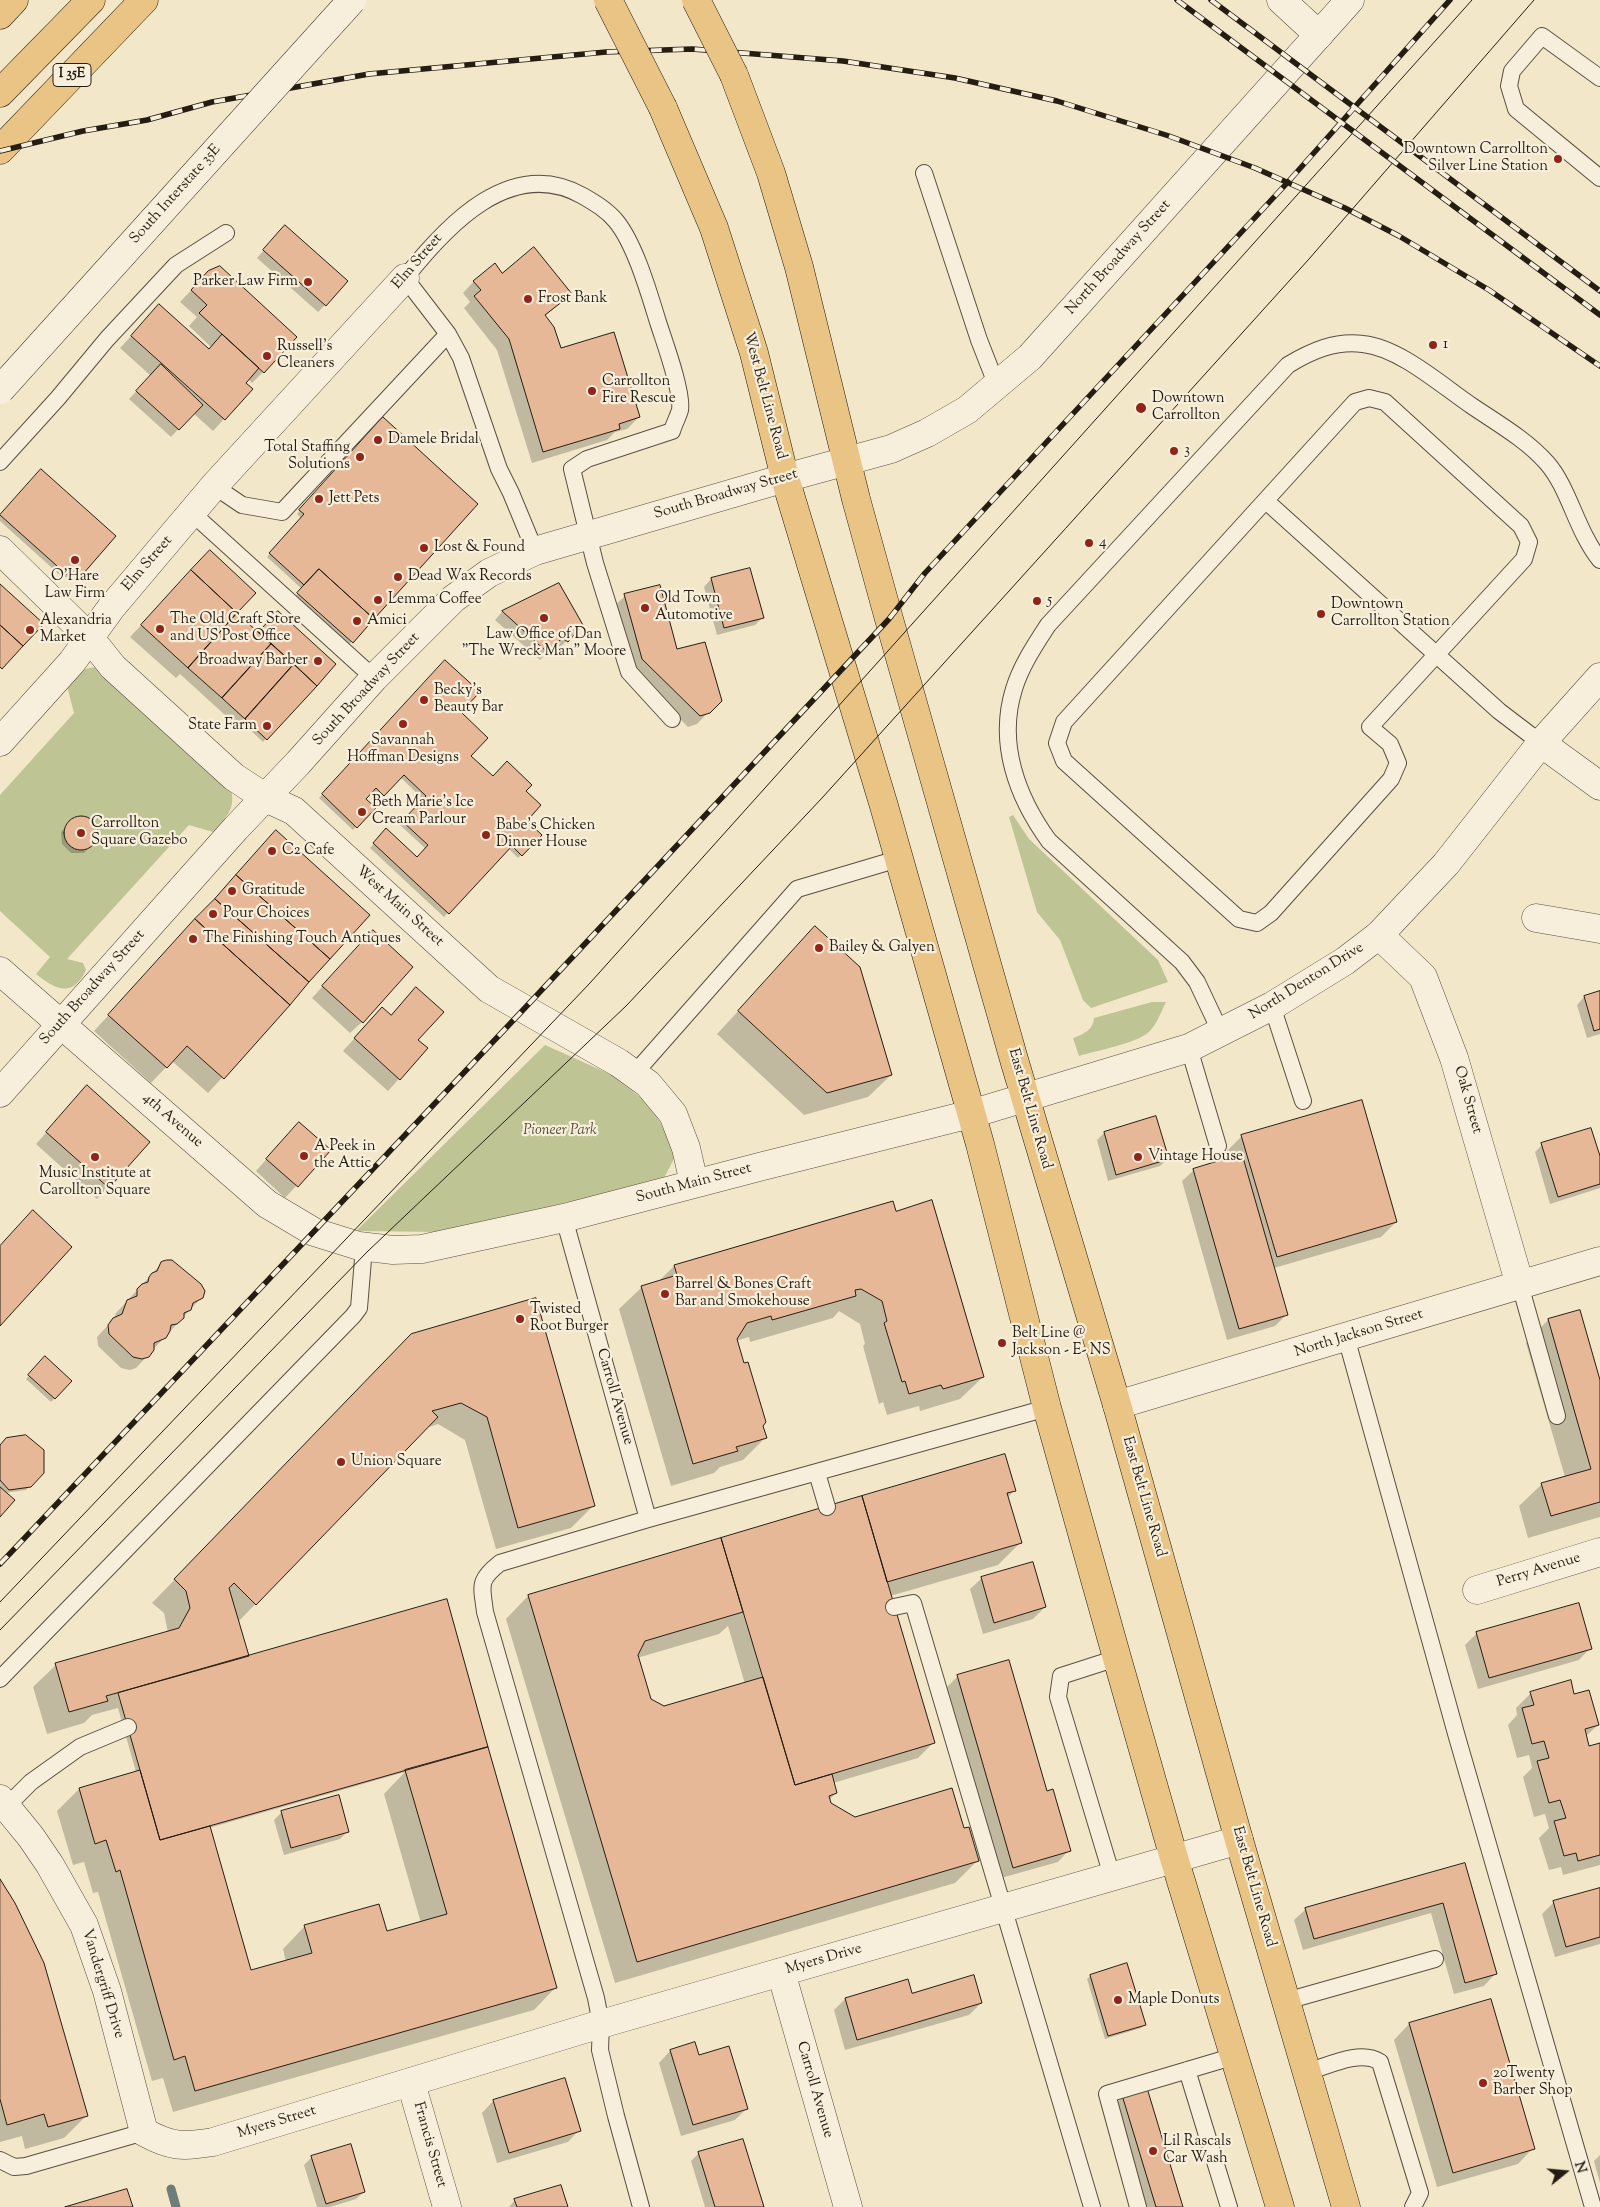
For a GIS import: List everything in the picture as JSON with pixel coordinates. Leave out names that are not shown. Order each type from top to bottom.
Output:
[{"type":"main road","points":[[0,15],[14,0]]},
{"type":"main road","points":[[0,93],[91,0]]},
{"type":"main road","name":"I 35E","points":[[0,150],[144,0]]},
{"type":"main road","name":"West Belt Line Road","points":[[608,0],[663,108],[714,228],[754,353],[785,478],[884,806],[898,859]]},
{"type":"main road","points":[[696,0],[734,75],[780,202],[822,354],[847,461]]},
{"type":"main road","name":"East Belt Line Road","points":[[847,461],[889,619],[1026,1099],[1117,1405],[1239,1840],[1346,2207]]},
{"type":"main road","points":[[898,859],[972,1114],[1047,1408],[1117,1658],[1174,1858],[1235,2056],[1278,2207]]},
{"type":"street","name":"South Interstate 35E","points":[[0,390],[352,0]]},
{"type":"street","points":[[1281,0],[1319,35]]},
{"type":"street","name":"North Broadway Street","points":[[847,461],[890,449],[927,433],[966,410],[997,386],[1030,356],[1214,154],[1350,0]]},
{"type":"street","name":"Elm Street","points":[[0,742],[72,662],[120,597],[214,486],[405,278]]},
{"type":"street","name":"South Broadway Street","points":[[0,1093],[236,828],[266,798],[374,678],[453,599],[489,573],[535,551],[847,461]]},
{"type":"street","name":"West Main Street","points":[[0,550],[89,637],[113,667],[234,777],[266,798],[294,811],[489,989],[619,1063],[648,1084],[673,1114],[686,1148],[694,1183]]},
{"type":"street","name":"North Denton Drive","points":[[1026,1099],[1189,1048],[1272,1006],[1345,961],[1379,935],[1446,864],[1541,743],[1600,677]]},
{"type":"street","points":[[1541,743],[1600,786]]},
{"type":"street","points":[[1536,918],[1600,929]]},
{"type":"street","name":"Oak Street","points":[[1379,935],[1423,977],[1454,1058],[1520,1285]]},
{"type":"street","name":"4th Avenue","points":[[0,971],[267,1204],[314,1232],[361,1246]]},
{"type":"street","name":"South Main Street","points":[[361,1246],[393,1250],[422,1249],[564,1218],[1026,1099]]},
{"type":"street","name":"North Jackson Street","points":[[1117,1405],[1600,1261]]},
{"type":"street","name":"Perry Avenue","points":[[1477,1590],[1600,1552]]},
{"type":"street","name":"Vandergriff Drive","points":[[4,1803],[50,1865],[84,1926],[107,1991],[144,2132]]},
{"type":"street","name":"Myers Drive","points":[[411,2083],[601,2024],[1239,1840]]},
{"type":"street","name":"Carroll Avenue","points":[[781,1972],[848,2207]]},
{"type":"street","name":"Myers Street","points":[[144,2132],[162,2142],[176,2146],[214,2142],[411,2083]]},
{"type":"street","name":"Francis Street","points":[[411,2083],[447,2207]]},
{"type":"lane","points":[[1600,78],[1542,36],[1512,71],[1509,86],[1516,109],[1600,178]]},
{"type":"lane","points":[[924,173],[979,340],[997,386]]},
{"type":"lane","name":"Elm Street","points":[[405,278],[444,232],[487,199],[514,187],[540,183],[570,188],[600,206],[616,221],[629,241],[656,316],[677,385],[680,408],[672,431],[587,459],[572,470],[588,536]]},
{"type":"lane","points":[[0,462],[58,398],[106,339],[176,265],[226,233]]},
{"type":"lane","points":[[405,278],[448,334],[461,358],[498,469],[511,493],[535,551]]},
{"type":"lane","points":[[214,486],[242,505],[282,512],[448,334]]},
{"type":"lane","points":[[1221,1033],[1197,982],[1182,962],[1049,841],[1032,818],[1018,786],[1008,749],[1008,713],[1014,688],[1027,659],[1048,625],[1288,365],[1308,353],[1333,345],[1363,344],[1384,349],[1406,360],[1522,441],[1548,464],[1563,489],[1576,521],[1600,560]]},
{"type":"lane","points":[[1369,398],[1385,402],[1521,526],[1529,542],[1524,559],[1436,654],[1370,727],[1390,744],[1398,763],[1391,779],[1271,913],[1257,923],[1239,919],[1064,761],[1057,742],[1064,722],[1356,402],[1369,398]]},
{"type":"lane","points":[[1266,501],[1507,719],[1541,743]]},
{"type":"lane","points":[[192,513],[374,678]]},
{"type":"lane","points":[[588,536],[629,672],[672,719]]},
{"type":"lane","points":[[634,1074],[797,889],[898,859]]},
{"type":"lane","points":[[1272,1006],[1302,1101]]},
{"type":"lane","points":[[1189,1048],[1218,1146]]},
{"type":"lane","name":"Carroll Avenue","points":[[564,1218],[648,1519]]},
{"type":"lane","points":[[0,1679],[353,1316],[359,1308],[361,1246]]},
{"type":"lane","points":[[1520,1285],[1557,1416]]},
{"type":"lane","points":[[1346,1337],[1459,1746],[1593,2207]]},
{"type":"lane","points":[[642,2207],[616,2116],[600,2050],[601,2024],[596,1998],[485,1612],[482,1584],[488,1572],[500,1564],[648,1519],[1047,1408]]},
{"type":"lane","points":[[818,1473],[827,1507]]},
{"type":"lane","points":[[894,1607],[913,1603],[1092,2207]]},
{"type":"lane","points":[[1112,1876],[1058,1697],[1061,1676],[1117,1658]]},
{"type":"lane","points":[[4,1803],[73,1752],[128,1727]]},
{"type":"lane","points":[[1286,2002],[1435,1959]]},
{"type":"lane","points":[[1138,2207],[1107,2094],[1235,2056]]},
{"type":"lane","points":[[1307,2072],[1357,2057],[1372,2056],[1380,2062],[1420,2193],[1413,2207]]},
{"type":"lane","points":[[1187,2070],[1229,2207]]},
{"type":"lane","points":[[0,2160],[14,2167],[26,2166],[144,2132]]},
{"type":"green space","points":[[96,667],[231,790],[232,803],[225,818],[213,832],[189,825],[67,959],[83,963],[86,970],[76,985],[64,988],[50,984],[36,974],[50,957],[0,911],[0,795],[74,713],[67,686],[85,669]]},
{"type":"green space","points":[[1013,815],[1029,839],[1158,960],[1168,982],[1091,1008],[1083,1000],[1060,940],[1037,912],[1009,817]]},
{"type":"green space","points":[[1152,1002],[1166,1002],[1157,1022],[1149,1032],[1135,1040],[1079,1056],[1073,1038],[1087,1031],[1092,1026],[1094,1018]]},
{"type":"green space","name":"Pioneer Park","points":[[545,1045],[612,1075],[651,1106],[677,1153],[663,1180],[440,1232],[356,1231]]},
{"type":"building","points":[[285,225],[348,281],[326,306],[263,250]]},
{"type":"building","points":[[534,247],[572,294],[545,315],[554,327],[561,348],[614,332],[640,417],[619,424],[620,429],[543,452],[509,339],[474,296],[481,290],[473,281],[495,263],[502,273]]},
{"type":"building","points":[[220,266],[297,337],[264,373],[199,313],[207,305],[191,290],[208,271]]},
{"type":"building","points":[[159,304],[209,349],[222,334],[259,368],[246,383],[253,389],[225,420],[131,336]]},
{"type":"building","points":[[161,364],[203,405],[179,430],[136,391]]},
{"type":"building","points":[[383,417],[478,504],[374,619],[319,569],[304,585],[269,553],[304,514],[299,510]]},
{"type":"building","points":[[41,469],[116,536],[83,574],[66,574],[0,515]]},
{"type":"building","points":[[210,550],[256,593],[237,613],[191,570]]},
{"type":"building","points":[[750,568],[764,618],[724,628],[711,578]]},
{"type":"building","points":[[319,569],[374,619],[353,643],[297,593]]},
{"type":"building","points":[[191,570],[237,613],[188,668],[141,625]]},
{"type":"building","name":"Law Office of Dan \"The Wreck Man\" Moore","points":[[559,583],[583,625],[568,642],[562,638],[548,653],[502,611]]},
{"type":"building","points":[[0,584],[44,624],[23,646],[0,625]]},
{"type":"building","points":[[660,585],[677,649],[705,642],[722,701],[710,713],[700,716],[642,659],[624,594]]},
{"type":"building","points":[[278,611],[336,664],[317,686],[259,632]]},
{"type":"building","points":[[237,613],[271,644],[222,698],[188,668]]},
{"type":"building","points":[[0,625],[23,646],[2,669],[0,667]]},
{"type":"building","points":[[271,644],[294,664],[245,719],[222,698]]},
{"type":"building","points":[[445,660],[480,692],[461,712],[488,738],[471,756],[493,776],[507,761],[532,785],[526,791],[541,805],[527,821],[542,835],[522,856],[512,846],[449,914],[373,843],[386,828],[417,857],[428,845],[402,821],[426,796],[404,775],[384,796],[376,788],[366,799],[376,808],[357,828],[322,794]]},
{"type":"building","points":[[294,664],[317,686],[267,740],[245,719]]},
{"type":"building","name":"Carrollton Square Gazebo","points":[[81,816],[88,817],[93,821],[97,826],[97,840],[93,845],[88,849],[81,850],[74,849],[69,845],[65,840],[64,833],[65,826],[69,821],[74,817]]},
{"type":"building","points":[[276,830],[370,915],[330,959],[236,875]]},
{"type":"building","points":[[236,875],[330,959],[309,982],[215,899]]},
{"type":"building","points":[[215,899],[309,982],[290,1005],[195,919]]},
{"type":"building","points":[[195,919],[290,1005],[224,1079],[187,1046],[167,1068],[108,1015]]},
{"type":"building","points":[[815,926],[860,967],[892,1075],[827,1093],[738,1011]]},
{"type":"building","points":[[373,930],[413,967],[363,1023],[322,986]]},
{"type":"building","points":[[416,987],[444,1012],[418,1040],[428,1048],[400,1080],[354,1038],[382,1007],[391,1015]]},
{"type":"building","points":[[1600,991],[1600,1029],[1594,1031],[1584,996]]},
{"type":"building","points":[[87,1085],[150,1142],[109,1188],[46,1132]]},
{"type":"building","points":[[1362,1100],[1397,1222],[1277,1257],[1241,1135]]},
{"type":"building","points":[[1156,1116],[1169,1159],[1116,1175],[1104,1132]]},
{"type":"building","points":[[299,1122],[331,1150],[298,1187],[266,1159]]},
{"type":"building","points":[[1591,1128],[1600,1156],[1600,1184],[1558,1197],[1541,1143]]},
{"type":"building","points":[[1242,1154],[1288,1315],[1239,1329],[1193,1169]]},
{"type":"building","points":[[932,1200],[984,1377],[943,1389],[941,1385],[909,1394],[905,1381],[902,1382],[884,1323],[887,1321],[882,1301],[861,1289],[855,1290],[856,1296],[772,1320],[771,1316],[747,1323],[737,1339],[744,1363],[748,1362],[766,1422],[763,1426],[767,1438],[736,1447],[738,1451],[693,1464],[641,1286],[677,1275],[674,1265],[893,1201],[896,1211]]},
{"type":"building","points":[[33,1210],[72,1247],[0,1326],[0,1246]]},
{"type":"building","points":[[172,1260],[201,1284],[205,1291],[203,1298],[193,1303],[191,1310],[184,1313],[184,1318],[177,1324],[171,1325],[166,1338],[154,1343],[154,1350],[149,1357],[142,1359],[133,1357],[109,1334],[108,1325],[113,1318],[122,1314],[127,1300],[137,1296],[137,1289],[142,1284],[148,1282],[149,1277],[157,1271],[161,1262]]},
{"type":"building","name":"Union Square","points":[[536,1298],[595,1506],[518,1528],[487,1417],[461,1403],[432,1411],[438,1417],[256,1605],[234,1583],[229,1588],[249,1656],[106,1696],[108,1701],[69,1712],[55,1663],[179,1628],[190,1608],[186,1591],[174,1579],[411,1334]]},
{"type":"building","points":[[1580,1310],[1600,1380],[1600,1502],[1551,1516],[1541,1483],[1591,1469],[1548,1319]]},
{"type":"building","points":[[45,1356],[72,1381],[55,1399],[28,1375]]},
{"type":"building","points":[[26,1435],[44,1450],[44,1473],[31,1487],[9,1490],[0,1480],[0,1445],[6,1438]]},
{"type":"building","points":[[1005,1454],[1016,1491],[1007,1493],[1022,1543],[887,1582],[862,1496]]},
{"type":"building","points":[[0,1487],[15,1500],[0,1517]]},
{"type":"building","points":[[862,1496],[935,1743],[795,1785],[721,1538]]},
{"type":"building","points":[[721,1538],[743,1612],[645,1641],[638,1655],[651,1699],[664,1706],[763,1677],[795,1785],[832,1774],[837,1793],[829,1796],[831,1803],[855,1817],[952,1788],[964,1828],[969,1827],[979,1861],[637,1962],[528,1595]]},
{"type":"building","points":[[1033,1562],[1046,1607],[994,1623],[981,1577]]},
{"type":"building","points":[[447,1599],[488,1747],[160,1840],[118,1693]]},
{"type":"building","points":[[1579,1603],[1592,1649],[1489,1678],[1476,1632]]},
{"type":"building","points":[[1009,1660],[1047,1791],[1053,1789],[1071,1851],[1013,1868],[957,1675]]},
{"type":"building","points":[[1571,1680],[1574,1694],[1589,1690],[1599,1725],[1585,1729],[1589,1746],[1600,1743],[1600,1855],[1578,1861],[1576,1853],[1564,1856],[1554,1821],[1566,1818],[1560,1800],[1549,1803],[1537,1761],[1549,1758],[1544,1741],[1532,1744],[1522,1708],[1534,1705],[1530,1692]]},
{"type":"building","points":[[488,1747],[557,1988],[195,2091],[185,2056],[174,2060],[120,1870],[116,1872],[106,1840],[95,1844],[79,1788],[140,1770],[160,1840],[210,1826],[251,1970],[312,1953],[304,1925],[379,1904],[387,1931],[447,1914],[405,1770]]},
{"type":"building","points":[[339,1795],[349,1832],[291,1848],[281,1811]]},
{"type":"building","points":[[1465,1863],[1497,1974],[1465,1983],[1443,1903],[1314,1939],[1305,1908]]},
{"type":"building","points":[[0,1879],[15,1903],[44,1963],[88,2116],[48,2127],[44,2114],[7,2125],[0,2099]]},
{"type":"building","points":[[1600,1888],[1600,1937],[1566,1947],[1553,1901]]},
{"type":"building","name":"Maple Donuts","points":[[1127,1963],[1146,2025],[1108,2036],[1090,1975]]},
{"type":"building","points":[[974,1975],[982,2003],[857,2040],[845,1998],[908,1979],[912,1993]]},
{"type":"building","points":[[1491,1999],[1535,2149],[1453,2173],[1409,2023]]},
{"type":"building","points":[[695,2042],[699,2055],[729,2046],[748,2109],[693,2125],[670,2050]]},
{"type":"building","points":[[565,2078],[581,2131],[509,2153],[493,2100]]},
{"type":"building","name":"Lil Rascals Car Wash","points":[[1147,2088],[1183,2207],[1156,2207],[1122,2095]]},
{"type":"building","points":[[743,2139],[764,2207],[715,2207],[698,2152]]},
{"type":"building","points":[[351,2144],[365,2192],[326,2204],[311,2156]]},
{"type":"building","points":[[561,2185],[568,2207],[517,2207],[514,2199]]},
{"type":"building","points":[[127,2189],[133,2207],[65,2207]]},
{"type":"waterway","points":[[171,2189],[176,2207]]},
{"type":"tram line","points":[[0,1602],[590,983],[1472,0]]},
{"type":"tram line","points":[[0,1630],[367,1252],[626,1006],[822,798],[1309,259],[1534,0]]},
{"type":"railway","points":[[1177,0],[1600,315]]},
{"type":"railway","points":[[1211,0],[1600,291]]},
{"type":"railway","points":[[0,1564],[889,619],[925,573],[1288,182],[1450,0]]},
{"type":"railway","points":[[0,151],[83,131],[147,120],[212,102],[369,74],[606,52],[692,49],[843,61],[955,78],[1057,101],[1169,136],[1255,168],[1345,208],[1399,236],[1489,290],[1600,366]]},
{"type":"place","name":"Downtown Carrollton Silver Line Station","points":[[1558,159]]},
{"type":"place","name":"Parker Law Firm","points":[[308,282]]},
{"type":"place","name":"Frost Bank","points":[[528,299]]},
{"type":"place","name":"1","points":[[1433,345]]},
{"type":"place","name":"Russell's Cleaners","points":[[267,356]]},
{"type":"place","name":"Carrollton Fire Rescue","points":[[592,391]]},
{"type":"place","name":"Downtown Carrollton","points":[[1141,408]]},
{"type":"place","name":"Damele Bridal","points":[[378,440]]},
{"type":"place","name":"3","points":[[1174,451]]},
{"type":"place","name":"Total Staffing Solutions","points":[[360,457]]},
{"type":"place","name":"Jett Pets","points":[[319,499]]},
{"type":"place","name":"4","points":[[1089,543]]},
{"type":"place","name":"Lost & Found","points":[[424,548]]},
{"type":"place","name":"O'Hare Law Firm","points":[[75,560]]},
{"type":"place","name":"Dead Wax Records","points":[[398,577]]},
{"type":"place","name":"Lemma Coffee","points":[[378,600]]},
{"type":"place","name":"5","points":[[1037,601]]},
{"type":"place","name":"Old Town Automotive","points":[[645,608]]},
{"type":"place","name":"Downtown Carrollton Station","points":[[1321,614]]},
{"type":"place","name":"Law Office of Dan \"The Wreck Man\" Moore","points":[[544,618]]},
{"type":"place","name":"Amici","points":[[357,621]]},
{"type":"place","name":"The Old Craft Store and US Post Office","points":[[160,629]]},
{"type":"place","name":"Alexandria Market","points":[[30,630]]},
{"type":"place","name":"Broadway Barber","points":[[318,661]]},
{"type":"place","name":"Becky's Beauty Bar","points":[[424,700]]},
{"type":"place","name":"Savannah Hoffman Designs","points":[[403,724]]},
{"type":"place","name":"State Farm","points":[[267,726]]},
{"type":"place","name":"Beth Marie's Ice Cream Parlour","points":[[362,812]]},
{"type":"place","name":"Carrollton Square Gazebo","points":[[81,833]]},
{"type":"place","name":"Babe's Chicken Dinner House","points":[[486,835]]},
{"type":"place","name":"C2 Cafe","points":[[272,851]]},
{"type":"place","name":"Gratitude","points":[[232,891]]},
{"type":"place","name":"Pour Choices","points":[[213,914]]},
{"type":"place","name":"The Finishing Touch Antiques","points":[[193,939]]},
{"type":"place","name":"Bailey & Galyen","points":[[819,948]]},
{"type":"place","name":"A Peek in the Attic","points":[[304,1156]]},
{"type":"place","name":"Music Institute at Carollton Square","points":[[95,1157]]},
{"type":"place","name":"Vintage House","points":[[1138,1157]]},
{"type":"place","name":"Barrel & Bones Craft Bar and Smokehouse","points":[[665,1294]]},
{"type":"place","name":"Twisted Root Burger","points":[[520,1319]]},
{"type":"place","name":"Belt Line @ Jackson - E- NS","points":[[1002,1343]]},
{"type":"place","name":"Union Square","points":[[341,1462]]},
{"type":"place","name":"Maple Donuts","points":[[1118,2000]]},
{"type":"place","name":"20Twenty Barber Shop","points":[[1483,2083]]},
{"type":"place","name":"Lil Rascals Car Wash","points":[[1153,2151]]}]
